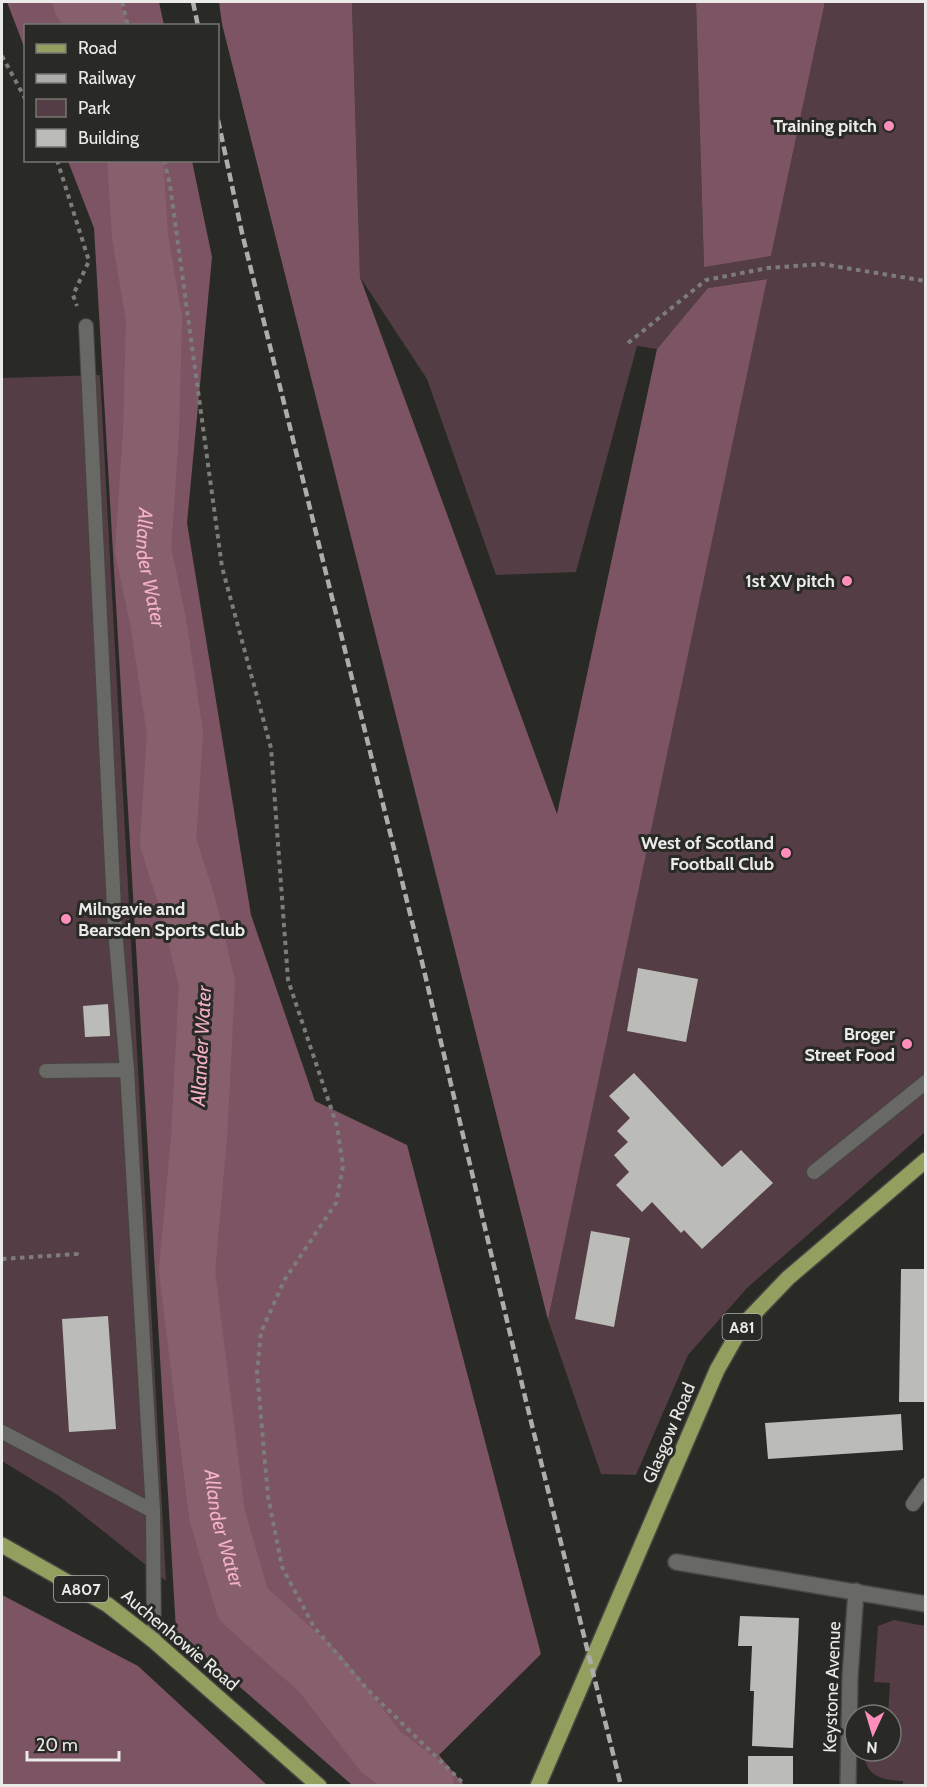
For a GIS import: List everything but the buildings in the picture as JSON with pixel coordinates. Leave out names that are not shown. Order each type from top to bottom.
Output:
[{"type":"main road","name":"Glasgow Road","points":[[538,1785],[713,1380],[742,1326],[788,1278],[926,1160]]},
{"type":"main road","name":"Auchenhowie Road","points":[[2,1545],[108,1605],[154,1641],[319,1785]]},
{"type":"street","points":[[676,1562],[926,1604]]},
{"type":"street","name":"Keystone Avenue","points":[[848,1785],[850,1677],[856,1591]]},
{"type":"lane","points":[[86,326],[115,928],[127,1070],[153,1510],[154,1641]]},
{"type":"lane","points":[[46,1071],[127,1070]]},
{"type":"lane","points":[[814,1172],[926,1082]]},
{"type":"lane","points":[[2,1432],[153,1510]]},
{"type":"lane","points":[[913,1504],[926,1485]]},
{"type":"path","points":[[122,2],[128,24]]},
{"type":"path","points":[[2,56],[24,96]]},
{"type":"path","points":[[58,162],[89,261],[73,295],[86,326]]},
{"type":"path","points":[[164,162],[170,185],[222,567],[271,748],[288,980],[337,1126],[343,1166],[336,1203],[285,1279],[261,1332],[257,1372],[268,1496],[282,1567],[315,1627],[368,1690],[466,1785]]},
{"type":"path","points":[[628,344],[706,280],[768,268],[821,264],[926,281]]},
{"type":"path","points":[[2,1259],[77,1254],[76,1250]]},
{"type":"green space","name":"West of Scotland Football Club","points":[[352,2],[696,2],[704,266],[771,256],[825,2],[925,2],[925,1132],[747,1288],[688,1355],[636,1475],[601,1474],[548,1320],[766,279],[709,288],[657,349],[637,346],[576,572],[496,575],[427,379],[360,277]]},
{"type":"green space","name":"Milngavie and Bearsden Sports Club","points":[[100,375],[166,1581],[59,1496],[2,1461],[2,378]]},
{"type":"green space","points":[[894,1620],[925,1626],[925,1785],[903,1785],[903,1781],[881,1778],[867,1766],[866,1763],[903,1763],[903,1703],[889,1703],[890,1683],[874,1682],[878,1626]]},
{"type":"shaded area","points":[[7,2],[159,2],[164,24],[24,24],[24,46]]},
{"type":"shaded area","points":[[219,2],[352,2],[360,277],[557,814],[657,349],[708,288],[767,279],[548,1320],[222,24]]},
{"type":"shaded area","points":[[696,2],[825,2],[771,256],[704,267]]},
{"type":"shaded area","points":[[68,162],[192,162],[212,257],[187,523],[251,915],[315,1101],[407,1145],[541,1654],[439,1755],[464,1785],[352,1785],[176,1631],[94,228]]},
{"type":"shaded area","points":[[2,1595],[138,1666],[267,1785],[2,1785]]},
{"type":"waterway","name":"Allander Water","points":[[81,2],[96,18],[98,24]]},
{"type":"waterway","name":"Allander Water","points":[[135,162],[140,236],[154,319],[151,433],[143,550],[158,621],[175,733],[168,842],[188,905],[207,983],[199,1138],[187,1271],[217,1515],[243,1604],[320,1673],[381,1752],[426,1786]]},
{"type":"railway","points":[[193,2],[198,24]]},
{"type":"railway","points":[[219,125],[242,233],[422,962],[526,1401],[621,1786]]},
{"type":"place","name":"Training pitch","points":[[889,126]]},
{"type":"place","name":"1st XV pitch","points":[[847,581]]},
{"type":"place","name":"West of Scotland Football Club","points":[[786,853]]},
{"type":"place","name":"Milngavie and Bearsden Sports Club","points":[[66,919]]},
{"type":"place","name":"Broger Street Food","points":[[907,1044]]}]
